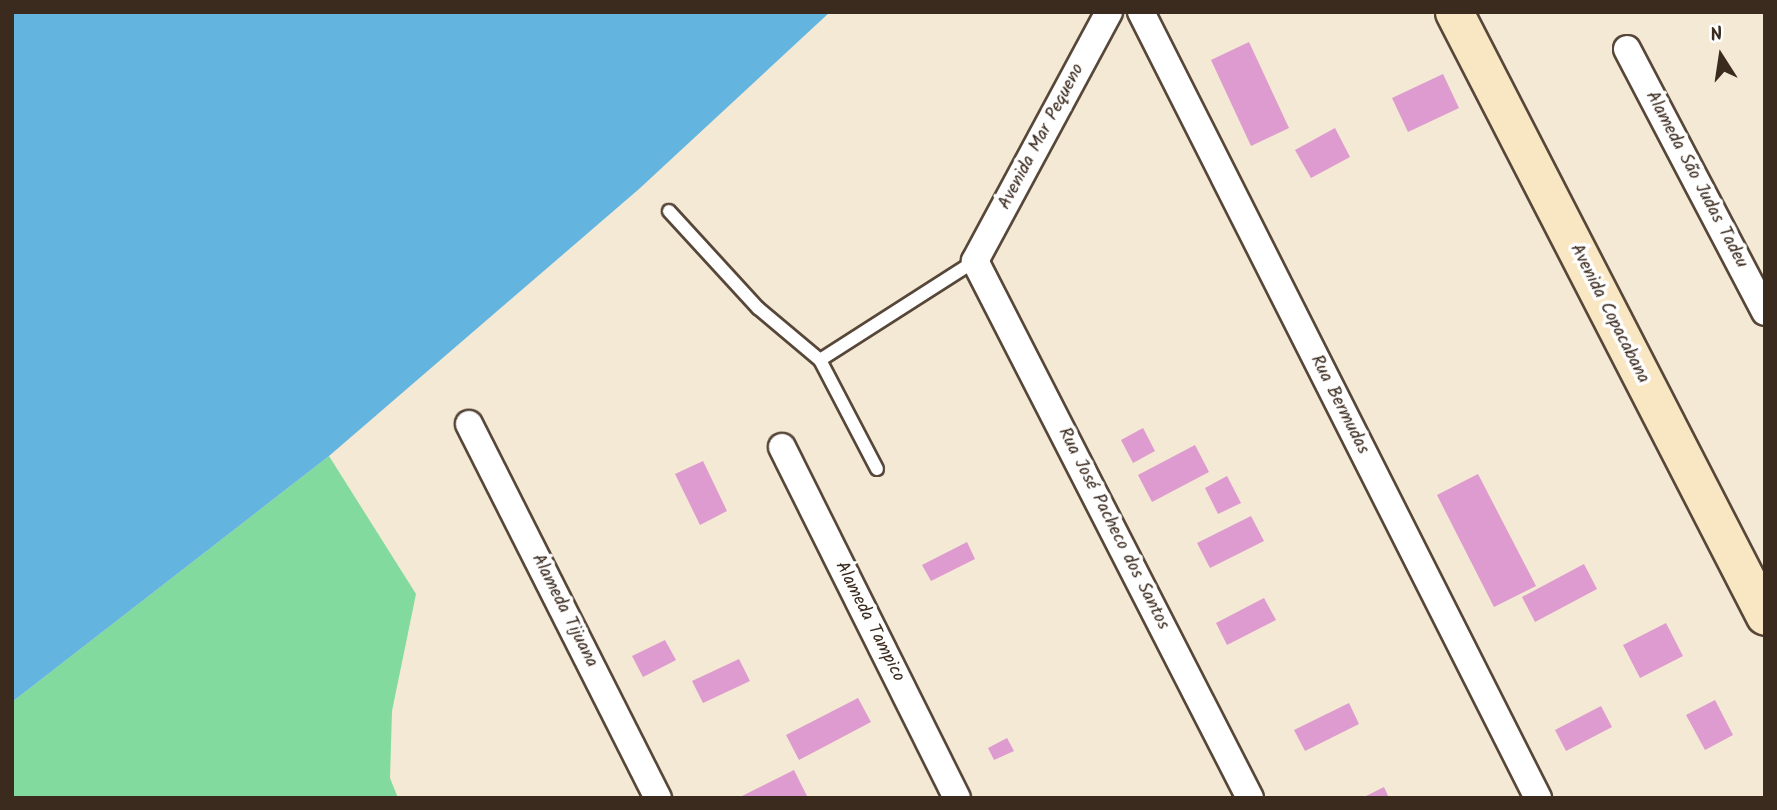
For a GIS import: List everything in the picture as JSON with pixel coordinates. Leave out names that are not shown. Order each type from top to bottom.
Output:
[{"type":"street","name":"Avenida Mar Pequeno","points":[[975,261],[1109,12]]},
{"type":"street","name":"Rua Bermudas","points":[[1141,12],[1538,798]]},
{"type":"street","name":"Avenida Copacabana","points":[[1454,12],[1765,616]]},
{"type":"street","name":"Alameda São Judas Tadeu","points":[[1627,49],[1765,312]]},
{"type":"street","name":"Rua José Pacheco dos Santos","points":[[975,261],[1250,798]]},
{"type":"street","name":"Alameda Tijuana","points":[[469,424],[658,798]]},
{"type":"street","name":"Alameda Tampico","points":[[782,447],[957,798]]},
{"type":"lane","points":[[668,211],[758,307],[820,360],[877,469]]},
{"type":"lane","points":[[820,360],[975,261]]},
{"type":"green space","points":[[329,456],[416,594],[392,711],[390,778],[398,798],[12,798],[12,702]]},
{"type":"water","points":[[12,12],[830,12],[639,189],[329,456],[12,702]]},
{"type":"building","points":[[1249,42],[1289,128],[1251,146],[1211,60]]},
{"type":"building","points":[[1443,74],[1459,108],[1408,132],[1392,98]]},
{"type":"building","points":[[1335,128],[1350,157],[1311,178],[1295,150]]},
{"type":"building","points":[[1143,428],[1155,451],[1133,463],[1121,440]]},
{"type":"building","points":[[1195,445],[1209,472],[1152,502],[1138,475]]},
{"type":"building","points":[[703,461],[727,511],[700,525],[675,474]]},
{"type":"building","points":[[1478,474],[1536,586],[1494,607],[1437,495]]},
{"type":"building","points":[[1227,476],[1241,503],[1218,514],[1205,488]]},
{"type":"building","points":[[1251,516],[1264,541],[1210,568],[1197,543]]},
{"type":"building","points":[[967,542],[975,559],[931,581],[922,565]]},
{"type":"building","points":[[1584,564],[1597,589],[1535,622],[1522,597]]},
{"type":"building","points":[[1264,598],[1276,620],[1227,645],[1216,623]]},
{"type":"building","points":[[1666,623],[1683,656],[1640,678],[1623,645]]},
{"type":"building","points":[[665,640],[676,660],[643,677],[632,656]]},
{"type":"building","points":[[739,659],[750,681],[703,703],[692,681]]},
{"type":"building","points":[[858,698],[871,722],[799,760],[786,735]]},
{"type":"building","points":[[1715,700],[1733,735],[1705,750],[1686,715]]},
{"type":"building","points":[[1349,703],[1359,724],[1305,751],[1294,730]]},
{"type":"building","points":[[1601,706],[1612,727],[1566,751],[1555,730]]},
{"type":"building","points":[[1007,738],[1014,751],[994,760],[988,748]]},
{"type":"building","points":[[794,770],[808,798],[738,798]]},
{"type":"building","points":[[1384,787],[1389,798],[1362,798]]}]
